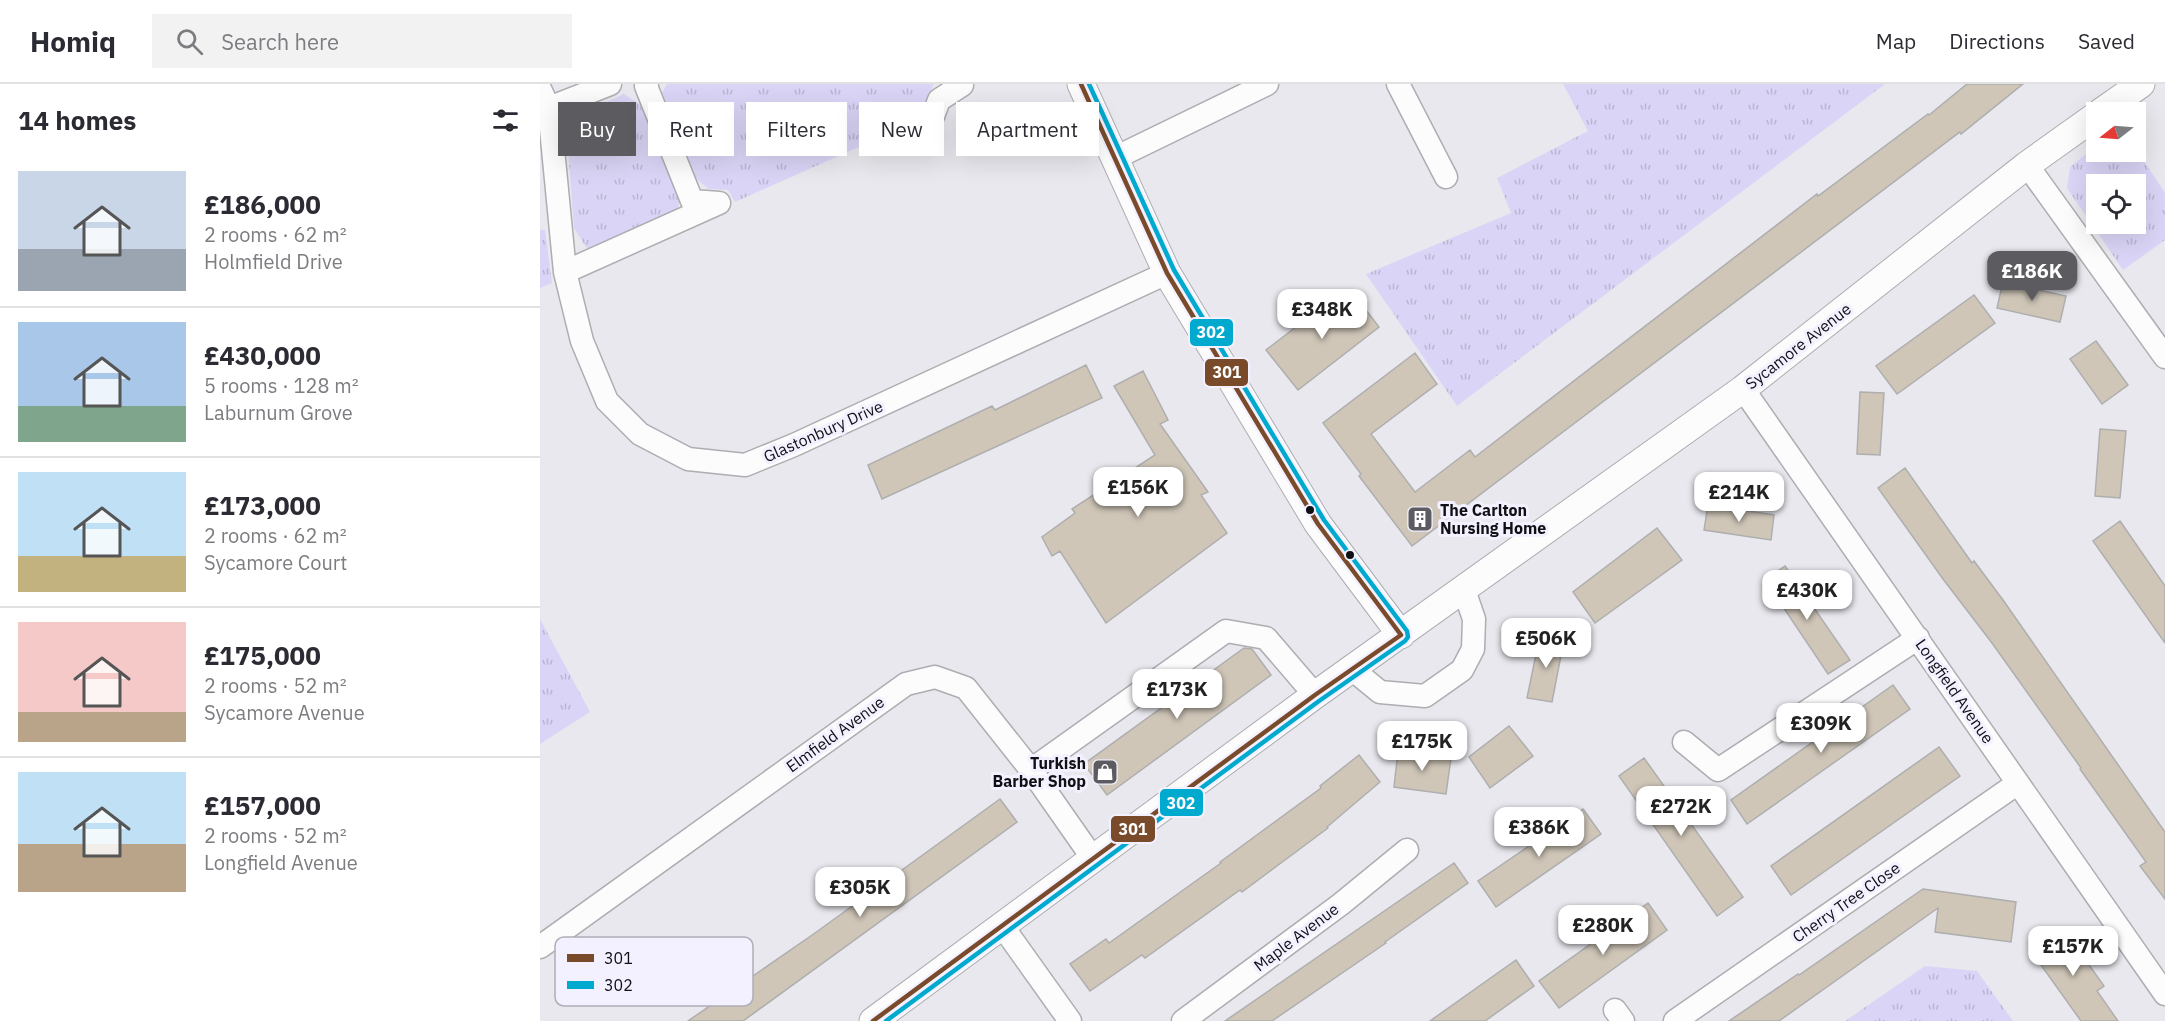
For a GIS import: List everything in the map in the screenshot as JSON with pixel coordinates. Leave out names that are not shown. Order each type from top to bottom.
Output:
[{"type":"street","name":"Glastonbury Drive","points":[[610,84],[545,99],[565,272],[582,341],[608,401],[640,434],[688,459],[745,465],[794,445],[1167,273]]},
{"type":"street","points":[[565,272],[719,203],[692,201],[647,84]]},
{"type":"street","points":[[938,102],[962,84]]},
{"type":"street","points":[[1081,84],[1167,273],[1318,524],[1401,635]]},
{"type":"street","points":[[1115,158],[1267,84]]},
{"type":"street","points":[[1398,84],[1446,177]]},
{"type":"street","points":[[2115,102],[2141,84]]},
{"type":"street","name":"Sycamore Avenue","points":[[873,1021],[1315,695],[1743,389],[2027,165],[2086,124]]},
{"type":"street","points":[[2027,165],[2165,357]]},
{"type":"street","name":"Longfield Avenue","points":[[1743,389],[2165,994]]},
{"type":"street","points":[[1353,670],[1380,692],[1425,696],[1462,670],[1473,649],[1474,619],[1464,590]]},
{"type":"street","points":[[1031,770],[1226,631],[1266,638],[1315,695]]},
{"type":"street","points":[[1684,742],[1718,770],[1918,638]]},
{"type":"street","name":"Elmfield Avenue","points":[[540,947],[906,684],[934,676],[966,688],[1031,770],[1094,860]]},
{"type":"street","name":"Cherry Tree Close","points":[[1675,1021],[2018,783]]},
{"type":"street","name":"Maple Avenue","points":[[1183,1021],[1341,904],[1407,850]]},
{"type":"street","points":[[1003,927],[1070,1021]]},
{"type":"green space","points":[[667,84],[934,84],[927,98],[928,102],[859,102],[859,147],[847,152],[847,102],[746,102],[746,156],[838,156],[735,202],[728,190],[708,189],[695,177],[687,156],[734,156],[734,102],[666,102],[662,93]]},
{"type":"green space","points":[[1563,84],[1885,84],[1457,406],[1366,274],[1511,213],[1497,178],[1588,131]]},
{"type":"green space","points":[[624,94],[636,102],[607,102]]},
{"type":"green space","points":[[636,102],[642,106],[648,120],[648,156],[663,156],[681,197],[676,213],[596,251],[586,247],[574,228],[569,156],[636,156]]},
{"type":"green space","points":[[2086,154],[2086,162],[2145,162],[2165,193],[2165,240],[2123,270],[2098,234],[2146,234],[2146,174],[2086,174],[2086,216],[2067,188],[2070,167]]},
{"type":"green space","points":[[540,230],[545,230],[552,283],[540,288]]},
{"type":"green space","points":[[540,619],[590,712],[540,744]]},
{"type":"green space","points":[[1925,966],[1977,971],[2013,1021],[1845,1021]]},
{"type":"building","points":[[1967,84],[2023,84],[1961,134],[1960,132],[1412,546],[1359,476],[1361,474],[1323,423],[1415,353],[1437,384],[1371,434],[1415,492],[1470,450],[1475,457],[1817,194],[1818,196],[1929,115]]},
{"type":"building","points":[[2003,282],[2066,296],[2060,322],[1997,308]]},
{"type":"building","points":[[1974,295],[1995,323],[1897,394],[1876,366]]},
{"type":"building","points":[[1335,297],[1344,308],[1357,298],[1379,327],[1298,390],[1266,350]]},
{"type":"building","points":[[2096,341],[2128,385],[2102,404],[2070,359]]},
{"type":"building","points":[[1086,365],[1102,398],[882,499],[868,465],[992,406],[995,410]]},
{"type":"building","points":[[1143,371],[1168,420],[1160,424],[1208,492],[1201,495],[1227,533],[1106,623],[1060,551],[1052,556],[1042,537],[1075,513],[1072,509],[1155,455],[1114,386]]},
{"type":"building","points":[[1860,392],[1884,393],[1880,455],[1857,454]]},
{"type":"building","points":[[2100,429],[2126,431],[2120,498],[2095,496]]},
{"type":"building","points":[[1905,468],[1972,563],[1974,561],[2003,600],[2165,832],[2165,899],[2140,866],[2146,862],[2081,768],[1878,488]]},
{"type":"building","points":[[1708,505],[1774,515],[1771,540],[1704,530]]},
{"type":"building","points":[[2120,521],[2165,586],[2165,643],[2093,541]]},
{"type":"building","points":[[1657,528],[1682,560],[1595,623],[1573,592]]},
{"type":"building","points":[[1785,566],[1850,660],[1828,674],[1765,580]]},
{"type":"building","points":[[1540,635],[1564,640],[1552,702],[1527,698]]},
{"type":"building","points":[[1244,648],[1252,649],[1271,675],[1107,795],[1084,764]]},
{"type":"building","points":[[1893,685],[1910,709],[1747,824],[1731,800]]},
{"type":"building","points":[[1509,726],[1533,756],[1490,788],[1469,757]]},
{"type":"building","points":[[1939,747],[1960,776],[1791,895],[1771,866]]},
{"type":"building","points":[[1398,751],[1451,758],[1446,794],[1394,787]]},
{"type":"building","points":[[1359,755],[1380,782],[1328,828],[1242,892],[1240,890],[1145,958],[1142,955],[1090,991],[1070,964],[1106,939],[1109,943],[1221,863],[1321,788],[1320,786]]},
{"type":"building","points":[[1644,758],[1743,897],[1717,916],[1619,776]]},
{"type":"building","points":[[1000,799],[1017,822],[743,1021],[688,1021],[710,1006],[753,1006],[753,976]]},
{"type":"building","points":[[1583,809],[1601,834],[1496,907],[1478,881]]},
{"type":"building","points":[[1454,863],[1468,883],[1386,943],[1272,1021],[1225,1021]]},
{"type":"building","points":[[1923,889],[2016,902],[2011,942],[1935,932],[1938,908],[1779,1021],[1729,1021],[1799,975]]},
{"type":"building","points":[[1648,903],[1667,930],[1559,1008],[1539,981]]},
{"type":"building","points":[[2063,928],[2104,986],[2097,991],[2118,1021],[2081,1021],[2031,951]]},
{"type":"building","points":[[1516,960],[1534,986],[1485,1021],[1430,1021]]},
{"type":"transit line","name":"301","points":[[873,1021],[1315,695],[1401,635],[1318,524],[1167,273],[1081,84]]},
{"type":"transit line","name":"302","points":[[886,1021],[1408,637],[1407,631],[1324,520],[1174,270],[1089,84]]},
{"type":"place","name":"The Carlton Nursing Home","points":[[1420,519]]},
{"type":"place","name":"Turkish Barber Shop","points":[[1105,772]]}]
